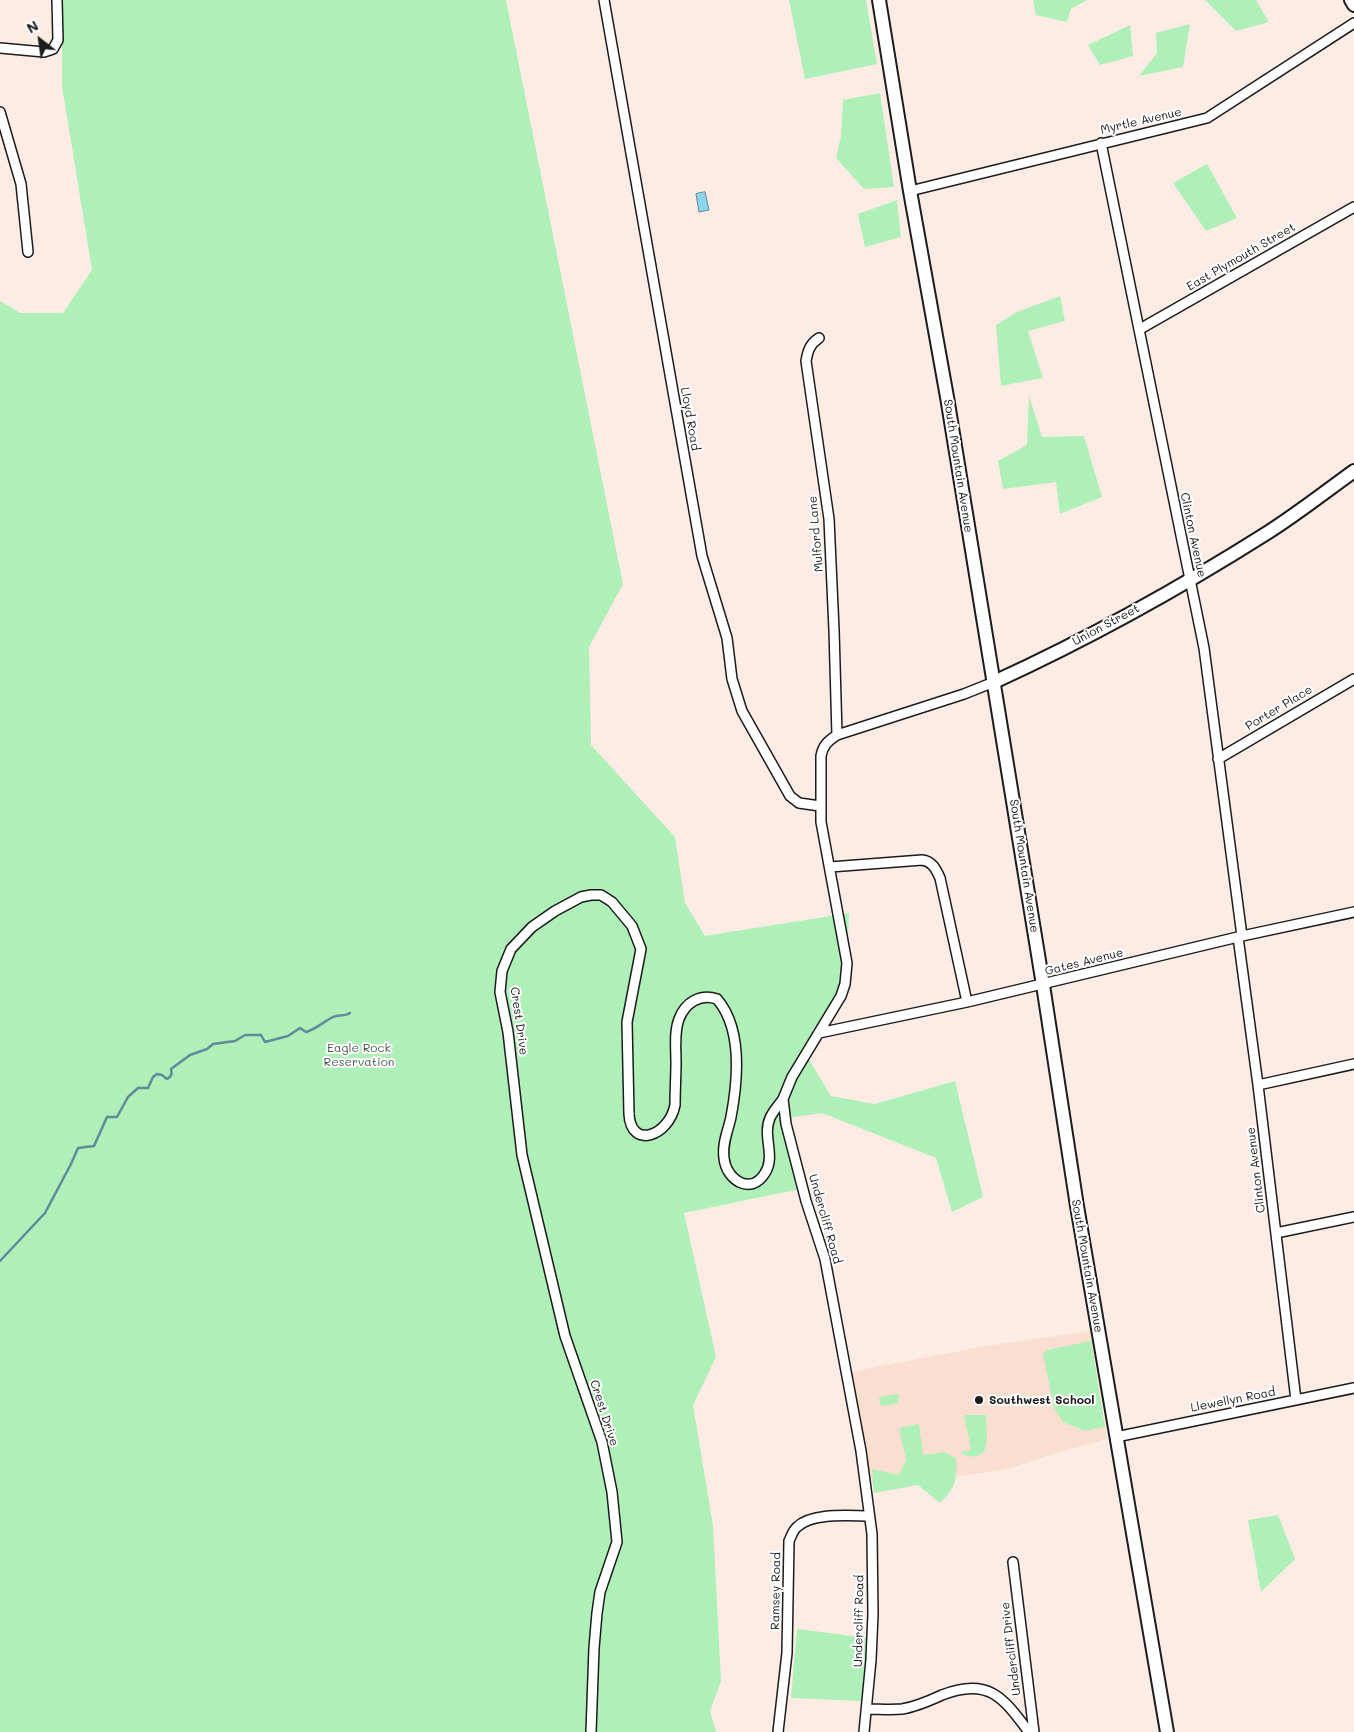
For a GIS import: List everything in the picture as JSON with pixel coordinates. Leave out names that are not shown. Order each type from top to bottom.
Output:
[{"type":"street","points":[[0,48],[44,52],[53,49],[58,40],[57,0]]},
{"type":"street","name":"Lloyd Road","points":[[604,0],[702,556],[727,638],[732,679],[742,711],[790,796],[799,803],[820,806]]},
{"type":"street","name":"South Mountain Avenue","points":[[879,0],[994,682],[1077,1206],[1167,1732]]},
{"type":"street","points":[[1351,0],[1354,5]]},
{"type":"street","name":"Myrtle Avenue","points":[[910,191],[1207,118],[1354,23]]},
{"type":"street","points":[[0,112],[21,184],[28,252]]},
{"type":"street","name":"Clinton Avenue","points":[[1101,143],[1204,648],[1296,1400]]},
{"type":"street","name":"East Plymouth Street","points":[[1140,329],[1354,207]]},
{"type":"street","name":"Mulford Lane","points":[[820,338],[813,342],[808,350],[806,361],[829,519],[837,735]]},
{"type":"street","name":"Union Street","points":[[837,735],[964,694],[1023,668],[1189,580],[1269,532],[1354,472]]},
{"type":"street","name":"Porter Place","points":[[1218,759],[1354,679]]},
{"type":"street","name":"Undercliff Road","points":[[837,735],[828,741],[823,748],[821,756],[820,806],[821,822],[847,963],[845,984],[819,1033],[792,1077],[783,1099],[786,1124],[806,1201],[825,1259],[861,1451],[872,1534],[873,1614],[864,1732]]},
{"type":"street","points":[[830,868],[922,860],[931,863],[937,870],[940,878],[967,1002]]},
{"type":"street","name":"Crest Drive","points":[[591,1732],[597,1613],[600,1592],[617,1542],[612,1492],[602,1442],[565,1336],[522,1155],[508,1032],[500,992],[502,971],[511,949],[532,927],[545,917],[581,897],[591,895],[601,895],[612,902],[632,926],[640,949],[627,1022],[628,1114],[629,1123],[638,1133],[646,1135],[660,1131],[673,1115],[678,1020],[688,1004],[696,999],[706,997],[717,999],[725,1011],[733,1033],[736,1085],[731,1117],[724,1138],[724,1158],[729,1172],[740,1183],[750,1185],[759,1181],[766,1172],[770,1161],[769,1119],[783,1099]]},
{"type":"street","name":"Gates Avenue","points":[[819,1033],[1043,985],[1240,936],[1354,912]]},
{"type":"street","points":[[1258,1085],[1354,1064]]},
{"type":"street","points":[[1276,1233],[1354,1217]]},
{"type":"street","name":"Llewellyn Road","points":[[1116,1436],[1354,1388]]},
{"type":"street","name":"Ramsey Road","points":[[778,1732],[786,1660],[789,1541],[796,1527],[819,1517],[869,1516]]},
{"type":"street","name":"Undercliff Drive","points":[[1013,1562],[1034,1732]]},
{"type":"street","points":[[867,1709],[902,1709],[959,1689],[973,1687],[986,1689],[1009,1706],[1030,1732]]},
{"type":"shaded area","name":"Southwest School","points":[[1090,1331],[1107,1439],[1004,1470],[873,1487],[851,1372],[986,1346]]},
{"type":"green space","name":"Eagle Rock Reservation","points":[[62,0],[506,0],[623,584],[589,647],[591,745],[675,837],[685,903],[705,936],[849,913],[846,985],[803,1050],[831,1096],[875,1104],[955,1081],[983,1197],[952,1212],[936,1158],[822,1113],[788,1118],[805,1188],[684,1213],[716,1357],[693,1405],[713,1526],[721,1681],[710,1711],[716,1732],[0,1732],[0,301],[20,313],[63,313],[92,270],[62,86]]},
{"type":"green space","points":[[789,0],[866,0],[877,64],[805,79]]},
{"type":"green space","points":[[1033,0],[1087,0],[1071,9],[1067,22],[1036,15]]},
{"type":"green space","points":[[1205,0],[1256,0],[1269,22],[1236,31]]},
{"type":"green space","points":[[1190,24],[1183,67],[1139,76],[1157,53],[1156,33]]},
{"type":"green space","points":[[1130,25],[1133,56],[1100,65],[1088,45]]},
{"type":"green space","points":[[880,93],[894,187],[864,189],[836,158],[841,136],[843,100]]},
{"type":"green space","points":[[1207,164],[1237,218],[1206,231],[1173,183]]},
{"type":"green space","points":[[897,200],[901,237],[865,247],[858,214]]},
{"type":"green space","points":[[1060,296],[1065,321],[1028,331],[1043,378],[1001,386],[996,325],[1017,312]]},
{"type":"green space","points":[[1029,396],[1042,437],[1084,436],[1102,497],[1060,514],[1056,482],[1003,489],[998,461],[1027,445]]},
{"type":"green space","points":[[1091,1341],[1105,1427],[1085,1431],[1063,1422],[1054,1408],[1043,1354],[1047,1350]]},
{"type":"green space","points":[[898,1394],[899,1403],[881,1406],[879,1397]]},
{"type":"green space","points":[[964,1415],[986,1415],[987,1440],[984,1452],[978,1455],[969,1456],[960,1452],[971,1450]]},
{"type":"green space","points":[[919,1424],[923,1455],[944,1452],[956,1458],[956,1478],[952,1488],[940,1503],[918,1485],[874,1493],[872,1469],[899,1475],[906,1460],[899,1428]]},
{"type":"green space","points":[[1278,1515],[1295,1559],[1261,1592],[1248,1520]]},
{"type":"green space","points":[[797,1629],[868,1638],[861,1701],[791,1698]]},
{"type":"water","points":[[705,192],[709,210],[699,212],[696,194]]},
{"type":"waterway","points":[[0,1261],[45,1213],[78,1148],[94,1146],[107,1117],[117,1117],[128,1097],[138,1088],[148,1088],[153,1077],[157,1074],[167,1079],[171,1075],[171,1069],[190,1055],[207,1049],[213,1044],[235,1041],[245,1035],[261,1035],[265,1042],[288,1036],[300,1028],[306,1032],[333,1017],[350,1013]]},
{"type":"place","name":"Southwest School","points":[[979,1400]]}]
